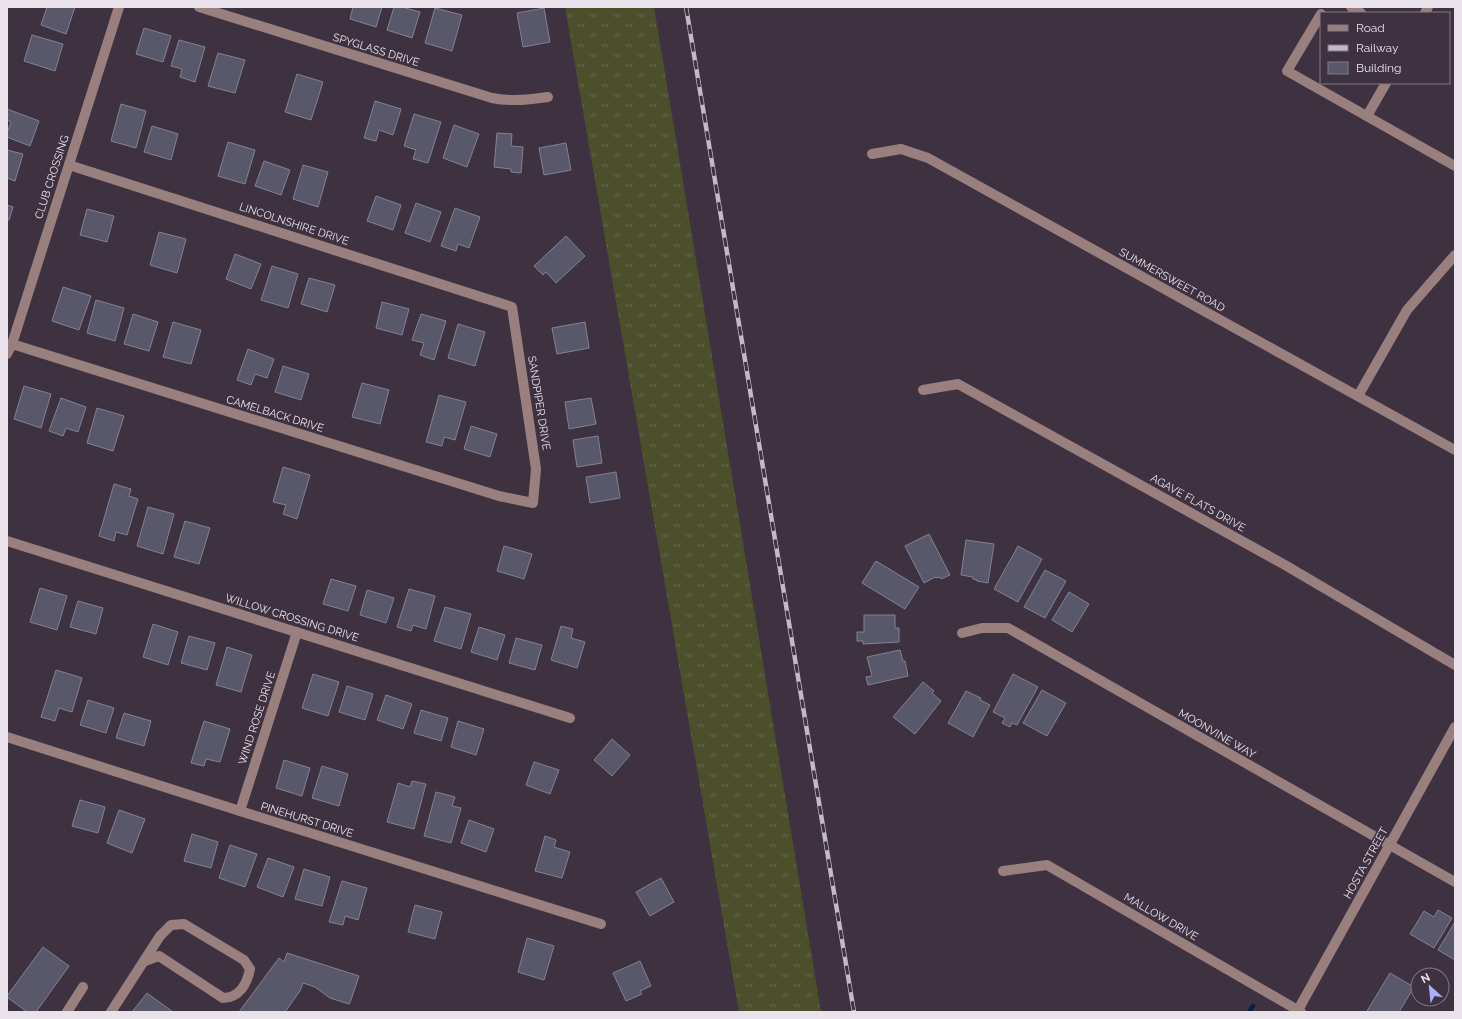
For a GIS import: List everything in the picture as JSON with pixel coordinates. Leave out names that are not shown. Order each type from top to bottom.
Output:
[{"type":"street","name":"CLUB CROSSING","points":[[7,354],[12,344],[119,7]]},
{"type":"street","name":"SPYGLASS DRIVE","points":[[199,7],[492,98],[504,101],[529,100],[548,97]]},
{"type":"street","points":[[1320,15],[1287,72],[1455,166]]},
{"type":"street","points":[[1367,116],[1385,84]]},
{"type":"street","name":"SUMMERSWEET ROAD","points":[[872,154],[901,149],[928,158],[1455,450]]},
{"type":"street","name":"LINCOLNSHIRE DRIVE","points":[[69,164],[512,307]]},
{"type":"street","points":[[1358,396],[1407,310],[1455,255]]},
{"type":"street","name":"SANDPIPER DRIVE","points":[[512,307],[536,469],[533,504]]},
{"type":"street","name":"CAMELBACK DRIVE","points":[[12,344],[499,496],[533,504]]},
{"type":"street","name":"AGAVE FLATS DRIVE","points":[[923,390],[958,384],[1285,565],[1455,665]]},
{"type":"street","name":"WILLOW CROSSING DRIVE","points":[[7,541],[570,718]]},
{"type":"street","name":"MOONVINE WAY","points":[[962,633],[982,628],[1008,628],[1389,846],[1455,882]]},
{"type":"street","name":"WIND ROSE DRIVE","points":[[240,811],[297,632]]},
{"type":"street","name":"HOSTA STREET","points":[[1299,1011],[1455,727]]},
{"type":"street","name":"PINEHURST DRIVE","points":[[7,737],[601,924]]},
{"type":"street","name":"MALLOW DRIVE","points":[[1004,871],[1047,865],[1299,1011]]},
{"type":"street","points":[[111,1012],[160,936],[171,925],[184,924],[244,960],[250,969],[248,979],[239,993],[231,998],[223,998],[159,956],[145,961]]},
{"type":"street","points":[[67,1012],[83,987]]},
{"type":"green space","points":[[565,7],[654,7],[821,1012],[739,1012]]},
{"type":"building","points":[[47,7],[75,7],[66,34],[41,25]]},
{"type":"building","points":[[353,7],[382,7],[376,27],[350,19]]},
{"type":"building","points":[[394,7],[402,7],[420,12],[412,38],[387,30]]},
{"type":"building","points":[[435,8],[462,15],[452,51],[425,43]]},
{"type":"building","points":[[544,8],[550,42],[523,47],[517,13]]},
{"type":"building","points":[[144,28],[171,36],[163,62],[136,54]]},
{"type":"building","points":[[32,35],[63,44],[55,71],[24,61]]},
{"type":"building","points":[[179,40],[205,47],[195,82],[180,77],[182,69],[171,66]]},
{"type":"building","points":[[218,53],[245,60],[235,93],[208,86]]},
{"type":"building","points":[[297,74],[323,82],[311,120],[285,112]]},
{"type":"building","points":[[375,101],[401,109],[393,135],[379,130],[376,141],[364,138]]},
{"type":"building","points":[[121,104],[146,111],[136,148],[111,141]]},
{"type":"building","points":[[7,109],[39,121],[30,146],[7,137],[11,122],[7,120]]},
{"type":"building","points":[[414,114],[441,122],[428,163],[413,159],[416,150],[404,146]]},
{"type":"building","points":[[454,125],[479,134],[467,167],[443,158]]},
{"type":"building","points":[[152,126],[178,134],[171,160],[144,152]]},
{"type":"building","points":[[497,133],[512,134],[511,146],[523,147],[521,173],[511,172],[511,169],[494,167]]},
{"type":"building","points":[[228,142],[255,150],[245,184],[218,176]]},
{"type":"building","points":[[566,143],[571,170],[544,175],[539,148]]},
{"type":"building","points":[[7,150],[23,154],[15,181],[7,178]]},
{"type":"building","points":[[264,161],[290,170],[281,195],[255,186]]},
{"type":"building","points":[[303,165],[328,172],[318,207],[293,199]]},
{"type":"building","points":[[376,196],[401,205],[393,230],[367,221]]},
{"type":"building","points":[[416,203],[441,212],[430,242],[405,233]]},
{"type":"building","points":[[7,205],[13,207],[9,220],[7,220]]},
{"type":"building","points":[[455,208],[480,217],[469,248],[458,244],[456,251],[441,246]]},
{"type":"building","points":[[87,209],[114,216],[107,242],[80,235]]},
{"type":"building","points":[[159,232],[186,239],[177,273],[150,265]]},
{"type":"building","points":[[566,236],[585,256],[556,283],[546,272],[543,275],[534,266]]},
{"type":"building","points":[[235,254],[261,264],[251,289],[226,279]]},
{"type":"building","points":[[272,266],[298,274],[288,308],[261,300]]},
{"type":"building","points":[[309,278],[335,285],[327,312],[301,304]]},
{"type":"building","points":[[63,287],[91,296],[79,330],[52,321]]},
{"type":"building","points":[[96,300],[124,308],[115,341],[87,333]]},
{"type":"building","points":[[382,302],[409,309],[402,335],[376,328]]},
{"type":"building","points":[[133,314],[158,322],[149,351],[124,344]]},
{"type":"building","points":[[421,314],[446,321],[434,360],[420,355],[424,343],[412,340]]},
{"type":"building","points":[[173,322],[201,330],[191,364],[163,357]]},
{"type":"building","points":[[585,322],[589,348],[557,354],[552,328]]},
{"type":"building","points":[[458,324],[485,332],[475,366],[448,358]]},
{"type":"building","points":[[248,349],[274,359],[267,378],[255,374],[251,385],[237,380]]},
{"type":"building","points":[[283,366],[309,374],[301,400],[275,392]]},
{"type":"building","points":[[362,383],[389,390],[380,424],[352,417]]},
{"type":"building","points":[[24,386],[51,394],[41,428],[14,419]]},
{"type":"building","points":[[439,395],[466,402],[455,440],[444,437],[442,446],[426,442]]},
{"type":"building","points":[[61,398],[86,407],[78,432],[66,428],[63,436],[49,431]]},
{"type":"building","points":[[591,398],[596,424],[569,429],[565,402]]},
{"type":"building","points":[[97,408],[124,416],[113,451],[87,443]]},
{"type":"building","points":[[471,426],[497,434],[490,457],[464,449]]},
{"type":"building","points":[[598,436],[602,463],[577,467],[573,440]]},
{"type":"building","points":[[283,467],[310,475],[297,519],[283,514],[286,505],[273,502]]},
{"type":"building","points":[[616,472],[620,498],[590,503],[586,477]]},
{"type":"building","points":[[114,484],[131,489],[129,496],[138,499],[127,535],[116,532],[114,541],[99,536]]},
{"type":"building","points":[[148,507],[174,514],[163,554],[137,546]]},
{"type":"building","points":[[185,521],[210,528],[199,564],[174,557]]},
{"type":"building","points":[[929,534],[950,575],[941,579],[940,577],[935,577],[924,583],[905,546]]},
{"type":"building","points":[[966,540],[994,544],[988,583],[977,581],[973,579],[973,577],[961,575]]},
{"type":"building","points":[[504,546],[532,554],[524,579],[497,571]]},
{"type":"building","points":[[1018,546],[1042,559],[1018,602],[994,589]]},
{"type":"building","points":[[876,561],[919,587],[905,609],[862,583]]},
{"type":"building","points":[[1045,570],[1066,581],[1045,618],[1024,607]]},
{"type":"building","points":[[331,579],[356,586],[348,611],[323,604]]},
{"type":"building","points":[[40,588],[67,596],[57,630],[30,622]]},
{"type":"building","points":[[409,589],[435,596],[426,629],[413,625],[411,631],[397,627]]},
{"type":"building","points":[[367,590],[394,598],[386,623],[360,615]]},
{"type":"building","points":[[1069,592],[1089,604],[1072,632],[1052,620]]},
{"type":"building","points":[[78,601],[103,608],[96,634],[70,627]]},
{"type":"building","points":[[445,607],[471,614],[461,649],[434,641]]},
{"type":"building","points":[[864,615],[895,615],[895,628],[899,628],[899,642],[863,644],[863,641],[857,641],[857,632],[864,632]]},
{"type":"building","points":[[153,624],[178,632],[168,665],[143,657]]},
{"type":"building","points":[[561,626],[573,629],[571,638],[585,642],[577,668],[551,660]]},
{"type":"building","points":[[479,627],[505,635],[497,660],[471,652]]},
{"type":"building","points":[[189,636],[215,643],[207,670],[181,663]]},
{"type":"building","points":[[516,638],[542,645],[535,670],[509,663]]},
{"type":"building","points":[[227,647],[252,655],[241,692],[216,685]]},
{"type":"building","points":[[900,650],[903,661],[905,661],[908,676],[868,685],[866,677],[872,676],[867,657]]},
{"type":"building","points":[[56,670],[82,678],[72,712],[59,708],[55,721],[41,717]]},
{"type":"building","points":[[313,674],[339,682],[328,716],[302,708]]},
{"type":"building","points":[[1013,674],[1038,687],[1017,725],[1012,723],[1010,727],[1002,723],[1005,718],[993,712]]},
{"type":"building","points":[[923,682],[934,691],[932,693],[941,701],[915,734],[893,717]]},
{"type":"building","points":[[347,686],[373,694],[365,720],[339,712]]},
{"type":"building","points":[[1042,690],[1066,703],[1047,736],[1023,723]]},
{"type":"building","points":[[966,691],[981,698],[980,700],[990,705],[973,737],[948,723]]},
{"type":"building","points":[[386,695],[412,704],[403,729],[377,720]]},
{"type":"building","points":[[88,700],[114,708],[106,733],[80,725]]},
{"type":"building","points":[[421,710],[448,718],[441,741],[414,733]]},
{"type":"building","points":[[124,713],[151,721],[144,746],[116,738]]},
{"type":"building","points":[[204,721],[230,729],[220,762],[206,759],[204,766],[191,763]]},
{"type":"building","points":[[458,721],[484,729],[476,755],[451,747]]},
{"type":"building","points":[[612,739],[630,755],[612,776],[594,760]]},
{"type":"building","points":[[284,760],[310,768],[302,796],[276,788]]},
{"type":"building","points":[[534,762],[559,770],[550,794],[526,785]]},
{"type":"building","points":[[322,766],[348,774],[339,806],[312,798]]},
{"type":"building","points":[[412,781],[426,784],[414,829],[387,822],[398,783],[410,787]]},
{"type":"building","points":[[436,792],[455,797],[452,806],[461,808],[451,843],[424,836]]},
{"type":"building","points":[[80,800],[105,807],[98,833],[72,826]]},
{"type":"building","points":[[119,810],[145,819],[132,853],[107,843]]},
{"type":"building","points":[[469,820],[494,829],[486,852],[461,843]]},
{"type":"building","points":[[192,834],[218,842],[211,868],[184,861]]},
{"type":"building","points":[[545,836],[556,840],[554,847],[570,852],[562,878],[535,871]]},
{"type":"building","points":[[230,845],[257,854],[245,887],[219,878]]},
{"type":"building","points":[[268,858],[294,867],[283,897],[257,887]]},
{"type":"building","points":[[304,869],[330,877],[322,906],[295,899]]},
{"type":"building","points":[[661,878],[674,902],[650,916],[636,892]]},
{"type":"building","points":[[342,881],[367,888],[358,920],[345,916],[343,925],[329,922]]},
{"type":"building","points":[[415,905],[442,912],[435,939],[408,932]]},
{"type":"building","points":[[1438,910],[1452,918],[1434,948],[1410,934],[1424,911],[1434,917]]},
{"type":"building","points":[[1455,922],[1455,960],[1438,950]]},
{"type":"building","points":[[527,938],[554,946],[544,980],[518,972]]},
{"type":"building","points":[[43,947],[69,966],[36,1012],[27,1012],[7,996]]},
{"type":"building","points":[[287,953],[359,976],[349,1004],[330,998],[315,987],[303,983],[300,991],[285,1012],[239,1012],[279,958],[284,962]]},
{"type":"building","points":[[640,961],[651,986],[640,991],[642,994],[626,1001],[613,973]]},
{"type":"building","points":[[1390,973],[1410,985],[1410,994],[1399,1012],[1367,1011]]},
{"type":"building","points":[[147,993],[173,1012],[132,1012]]},
{"type":"waterway","points":[[1249,1012],[1253,1006]]},
{"type":"railway","points":[[686,7],[854,1012]]}]
